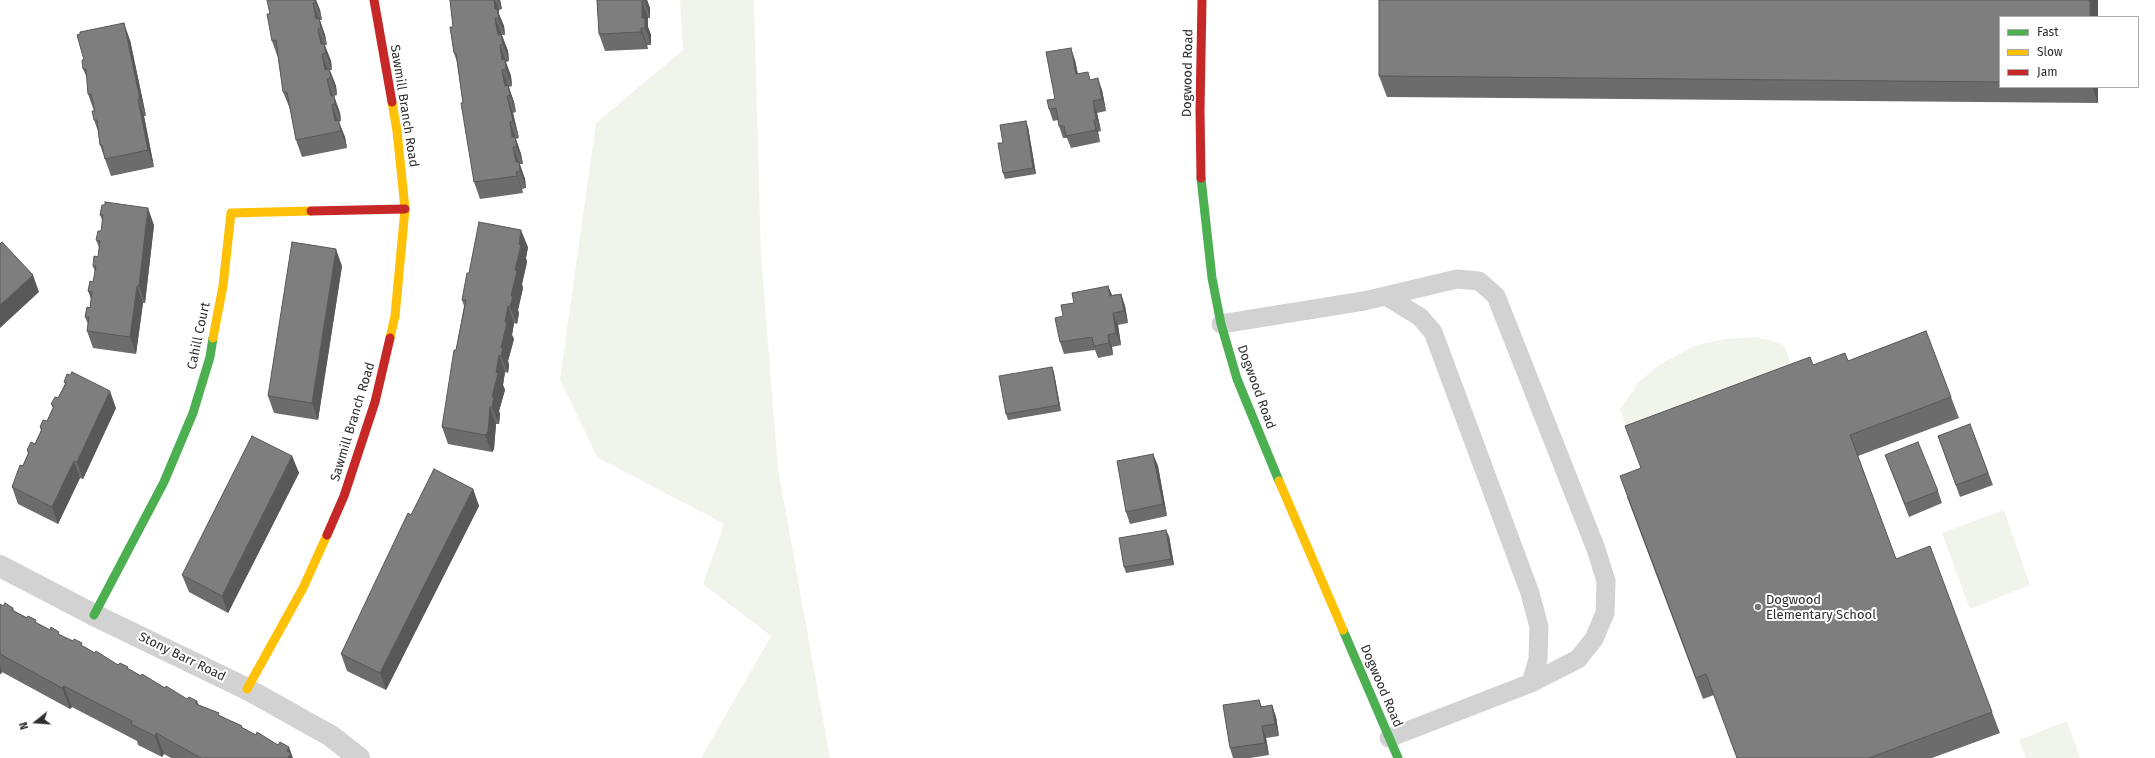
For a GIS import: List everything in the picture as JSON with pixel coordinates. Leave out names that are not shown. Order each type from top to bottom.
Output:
[{"type":"street","name":"Sawmill Branch Road","points":[[247,689],[309,574],[344,496],[375,402],[396,316],[405,209],[397,131],[374,0]]},
{"type":"street","name":"Dogwood Road","points":[[1202,0],[1200,110],[1201,175],[1212,278],[1221,324],[1237,379],[1265,450],[1398,758]]},
{"type":"street","name":"Cahill Court","points":[[94,615],[164,482],[194,413],[210,357],[220,300],[231,213],[405,209]]},
{"type":"street","name":"Stony Barr Road","points":[[0,566],[94,615],[247,689],[331,736],[359,758]]},
{"type":"lane","points":[[1221,324],[1364,301],[1457,279],[1479,281],[1496,296],[1596,549],[1606,581],[1605,613],[1594,639],[1578,658],[1531,683],[1389,738]]},
{"type":"lane","points":[[1386,296],[1420,317],[1433,332],[1530,593],[1539,627],[1538,659],[1531,683]]},
{"type":"shaded area","points":[[680,0],[754,0],[761,256],[778,469],[830,758],[701,758],[771,636],[703,584],[724,524],[597,457],[560,379],[596,123],[683,50]]},
{"type":"shaded area","points":[[1757,337],[1784,345],[1798,385],[1633,447],[1620,409],[1640,381],[1659,365],[1696,345],[1725,339]]},
{"type":"shaded area","points":[[2004,510],[2030,585],[1970,609],[1942,533]]},
{"type":"shaded area","points":[[2067,721],[2080,758],[2026,758],[2019,740]]},
{"type":"building","points":[[267,0],[315,0],[316,3],[313,3],[316,19],[319,18],[321,28],[318,29],[321,44],[324,44],[326,53],[322,54],[325,70],[329,69],[331,78],[327,79],[331,96],[334,96],[335,104],[332,105],[335,121],[338,120],[341,131],[296,140],[287,92],[283,92],[276,40],[272,41],[267,14],[270,14]]},
{"type":"building","points":[[450,0],[494,0],[495,9],[497,9],[499,18],[495,18],[498,35],[501,34],[503,44],[500,45],[502,60],[505,59],[506,69],[502,70],[505,86],[508,85],[510,95],[507,96],[513,121],[510,122],[512,137],[515,137],[517,147],[513,147],[516,162],[519,162],[520,171],[516,172],[517,176],[474,182],[461,103],[463,103],[456,53],[454,53],[450,27],[453,27]]},
{"type":"building","points":[[597,0],[644,0],[642,1],[642,18],[645,18],[645,28],[641,28],[641,32],[599,34]]},
{"type":"building","points":[[1379,0],[2090,0],[2090,16],[1999,16],[1999,82],[1379,76]]},
{"type":"building","points":[[124,23],[140,99],[138,99],[148,150],[105,159],[102,145],[100,145],[97,120],[94,120],[92,111],[95,111],[91,94],[88,94],[86,69],[83,69],[82,60],[84,60],[77,35],[80,34],[80,32]]},
{"type":"building","points":[[1071,48],[1076,74],[1088,72],[1090,80],[1098,78],[1102,99],[1093,101],[1096,130],[1066,136],[1064,126],[1059,126],[1056,108],[1049,109],[1047,100],[1055,99],[1046,52]]},
{"type":"building","points":[[1026,121],[1033,168],[1003,173],[998,143],[1003,143],[1000,125]]},
{"type":"building","points":[[105,202],[148,208],[139,286],[137,286],[130,337],[87,331],[89,317],[85,317],[87,307],[90,308],[92,292],[88,291],[90,281],[93,282],[96,266],[93,266],[94,256],[98,257],[100,241],[96,240],[98,231],[101,231],[103,215],[100,215],[102,205],[105,205]]},
{"type":"building","points":[[479,222],[521,230],[519,244],[521,245],[511,296],[513,296],[510,307],[508,306],[505,322],[507,322],[501,348],[503,348],[501,356],[499,355],[496,372],[498,373],[492,397],[494,397],[492,407],[490,407],[488,432],[485,435],[442,427],[454,350],[456,350],[466,300],[462,300]]},
{"type":"building","points":[[2,242],[33,275],[0,305],[0,244]]},
{"type":"building","points":[[292,242],[336,249],[312,403],[268,396]]},
{"type":"building","points":[[1108,286],[1110,296],[1121,294],[1124,311],[1113,313],[1116,333],[1108,335],[1109,343],[1094,346],[1092,337],[1060,342],[1055,318],[1063,316],[1061,305],[1074,303],[1072,293]]},
{"type":"building","points":[[1926,331],[1951,397],[1850,435],[1896,559],[1930,546],[1992,712],[1869,758],[1737,758],[1706,674],[1696,678],[1620,476],[1641,468],[1625,426],[1810,357],[1813,365],[1845,353],[1848,361]]},
{"type":"building","points":[[1052,367],[1059,405],[1006,414],[999,376]]},
{"type":"building","points":[[72,372],[110,391],[77,462],[74,461],[52,507],[12,487],[20,465],[23,466],[29,452],[27,450],[31,442],[35,444],[42,429],[40,427],[43,420],[47,421],[54,406],[51,404],[55,397],[58,398],[66,383],[64,382],[67,374],[70,375]]},
{"type":"building","points":[[1970,424],[1988,473],[1956,485],[1938,436]]},
{"type":"building","points":[[252,436],[292,456],[222,596],[182,575]]},
{"type":"building","points":[[1918,442],[1938,491],[1905,504],[1885,455]]},
{"type":"building","points":[[1153,454],[1163,504],[1126,512],[1117,461]]},
{"type":"building","points":[[434,469],[473,489],[380,673],[341,654],[408,513],[411,515]]},
{"type":"building","points":[[1166,530],[1171,559],[1124,567],[1119,538]]},
{"type":"building","points":[[5,603],[13,608],[12,610],[27,618],[28,616],[36,620],[35,622],[50,630],[51,627],[59,632],[58,634],[73,641],[74,639],[82,643],[81,645],[95,653],[96,651],[118,665],[120,663],[165,688],[166,686],[187,699],[189,697],[197,701],[196,704],[219,713],[218,715],[242,726],[241,727],[256,735],[257,732],[278,745],[280,742],[289,747],[287,751],[291,753],[288,758],[201,758],[156,733],[155,736],[131,724],[132,721],[64,686],[62,688],[0,654],[0,604],[3,606]]},
{"type":"building","points":[[1259,700],[1261,707],[1272,705],[1275,724],[1262,726],[1265,743],[1230,748],[1223,705]]},
{"type":"traffic: fast","points":[[1201,178],[1212,278],[1221,324],[1237,379],[1279,481]]},
{"type":"traffic: fast","points":[[94,615],[164,482],[193,413],[210,357],[213,338]]},
{"type":"traffic: fast","points":[[1343,630],[1398,758]]},
{"type":"traffic: slow","points":[[390,338],[395,316],[405,209],[397,131],[392,102]]},
{"type":"traffic: slow","points":[[213,338],[223,286],[231,213],[311,211]]},
{"type":"traffic: slow","points":[[1279,481],[1343,630]]},
{"type":"traffic: slow","points":[[247,689],[303,588],[327,535]]},
{"type":"traffic: jam","points":[[374,0],[392,102]]},
{"type":"traffic: jam","points":[[1201,178],[1200,110],[1202,0]]},
{"type":"traffic: jam","points":[[311,211],[405,209]]},
{"type":"traffic: jam","points":[[327,535],[344,496],[375,402],[390,338]]},
{"type":"place","name":"Dogwood Elementary School","points":[[1758,607]]}]
